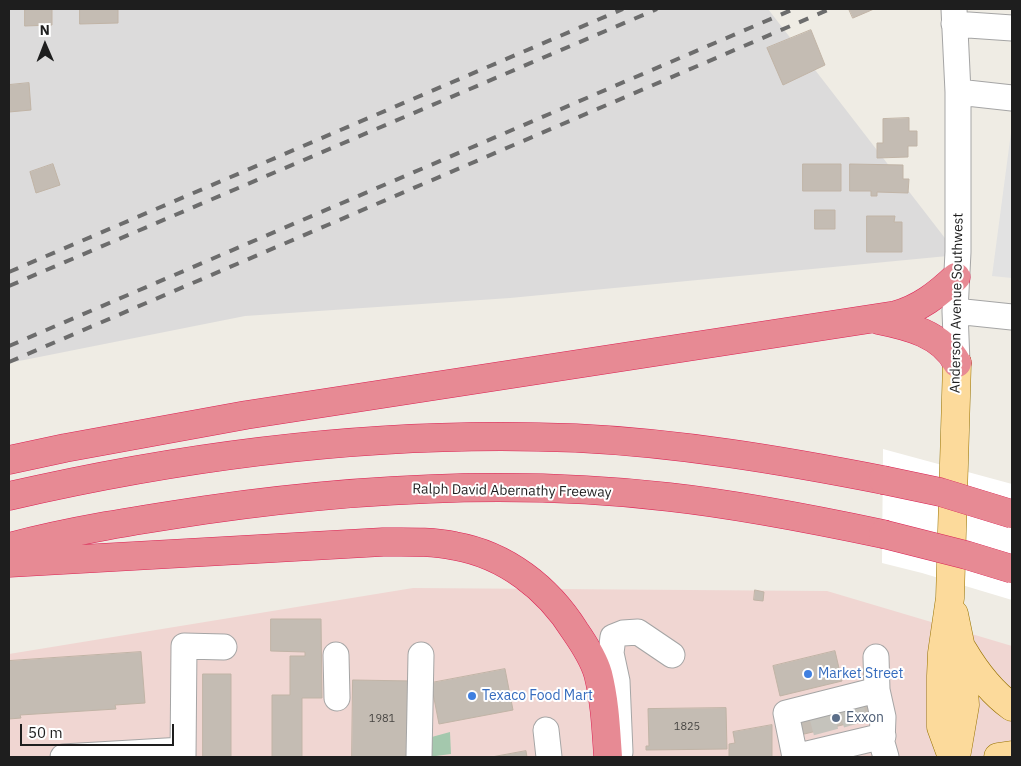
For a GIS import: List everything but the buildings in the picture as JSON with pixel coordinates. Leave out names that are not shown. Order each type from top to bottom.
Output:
[{"type":"highway","points":[[9,460],[65,448],[256,414],[896,315],[913,310],[940,292],[956,277]]},
{"type":"highway","points":[[875,319],[904,325],[931,336],[953,356],[957,363]]},
{"type":"highway","points":[[9,496],[126,471],[274,448],[358,441],[470,437],[576,438],[657,444],[731,453],[940,492],[1012,514]]},
{"type":"highway","name":"Ralph David Abernathy Freeway","points":[[9,547],[143,520],[261,502],[416,488],[534,488],[603,491],[668,497],[787,514],[882,534],[966,555],[1012,569]]},
{"type":"highway","points":[[9,563],[383,542],[435,543],[477,552],[498,560],[534,583],[549,596],[566,616],[582,641],[598,672],[605,709],[608,757]]},
{"type":"main road","name":"Anderson Avenue Southwest","points":[[954,757],[941,727],[942,653],[950,598],[957,363]]},
{"type":"main road","name":"Anderson Avenue Southwest","points":[[950,598],[961,648],[965,705],[954,757]]},
{"type":"main road","points":[[961,648],[988,687],[1010,704]]},
{"type":"main road","points":[[998,757],[1012,755]]},
{"type":"street","points":[[954,16],[1012,28]]},
{"type":"street","name":"Anderson Avenue Southwest","points":[[954,16],[958,92],[958,252],[955,311],[957,363]]},
{"type":"street","points":[[958,92],[1008,98]]},
{"type":"street","points":[[958,120],[982,104],[1008,98]]},
{"type":"street","points":[[955,311],[1012,317]]},
{"type":"street","points":[[620,757],[617,682],[611,653],[613,637],[623,633],[638,632],[672,655]]},
{"type":"street","points":[[63,757],[183,753],[184,646],[224,647]]},
{"type":"street","points":[[336,655],[337,698]]},
{"type":"street","points":[[419,757],[421,655]]},
{"type":"street","points":[[795,757],[786,713],[824,724],[864,727],[884,717],[877,690],[876,657]]},
{"type":"street","points":[[864,727],[877,690]]},
{"type":"street","points":[[824,724],[864,727]]},
{"type":"street","points":[[795,757],[824,724]]},
{"type":"street","points":[[546,730],[550,757]]},
{"type":"shaded area","points":[[9,9],[768,9],[958,255],[510,298],[245,316],[9,363]]},
{"type":"shaded area","points":[[1012,125],[1012,278],[992,276]]},
{"type":"shaded area","points":[[413,588],[827,591],[1012,646],[1012,757],[9,757],[9,654]]},
{"type":"green space","points":[[450,732],[451,754],[428,757],[428,738]]},
{"type":"pier","points":[[883,449],[1012,484],[1012,600],[882,563]]},
{"type":"tunnel","points":[[851,707],[856,724]]},
{"type":"tunnel","points":[[821,713],[826,732]]},
{"type":"railway","points":[[9,272],[623,9]]},
{"type":"railway","points":[[9,286],[657,9]]},
{"type":"railway","points":[[9,346],[794,9]]},
{"type":"railway","points":[[9,362],[830,9]]},
{"type":"place","name":"Market Street","points":[[808,674]]},
{"type":"place","name":"Texaco Food Mart","points":[[472,696]]},
{"type":"place","name":"Exxon","points":[[836,718]]}]
